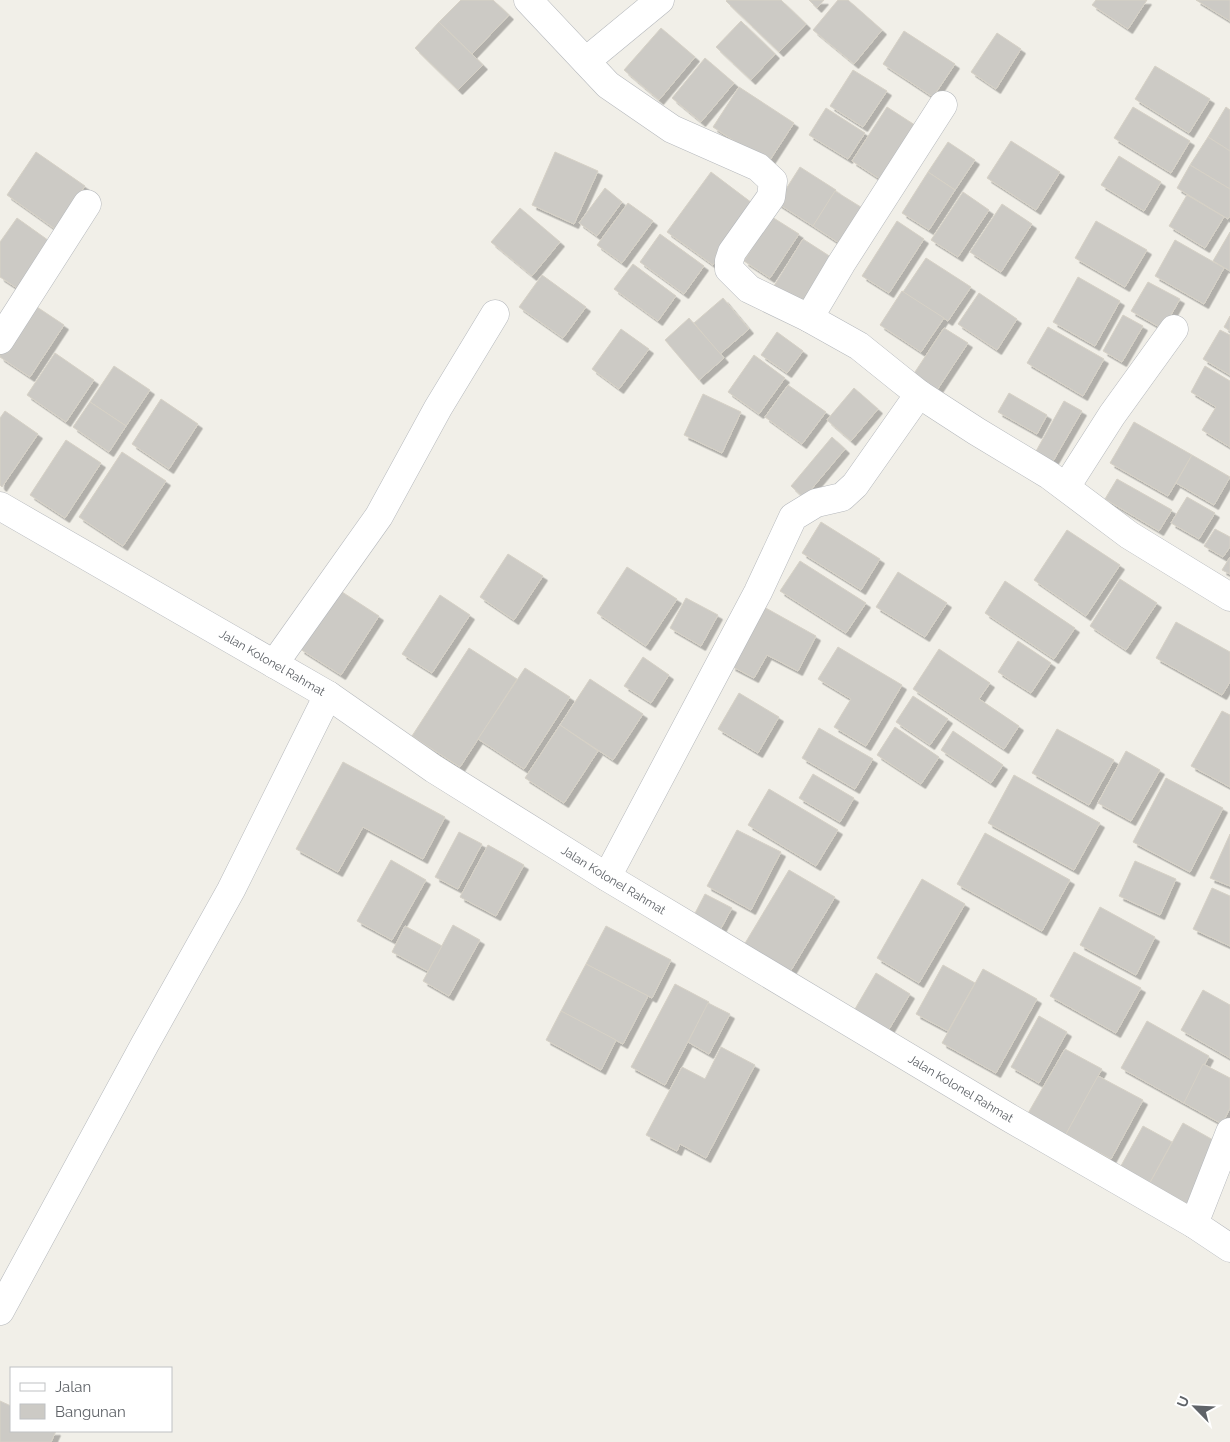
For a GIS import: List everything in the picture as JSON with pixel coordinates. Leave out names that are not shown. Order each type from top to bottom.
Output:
[{"type":"street","points":[[528,0],[608,85],[672,129],[758,167],[773,181],[771,196],[732,252],[729,261],[729,269],[749,289],[809,318],[859,346],[920,394],[976,431],[1049,474],[1129,534],[1230,597]]},
{"type":"street","points":[[586,61],[660,0]]},
{"type":"street","points":[[809,318],[841,264],[943,104]]},
{"type":"street","points":[[0,340],[87,204]]},
{"type":"street","points":[[274,664],[378,516],[438,408],[495,314]]},
{"type":"street","points":[[1066,487],[1112,415],[1174,329]]},
{"type":"street","points":[[607,877],[758,592],[793,517],[816,503],[842,497],[855,485],[920,394]]},
{"type":"street","name":"Jalan Kolonel Rahmat","points":[[0,506],[328,695],[434,769],[607,877],[1008,1117],[1194,1224],[1230,1248]]},
{"type":"street","points":[[0,1312],[231,890],[328,695]]},
{"type":"street","points":[[1194,1224],[1230,1132]]},
{"type":"building","points":[[461,0],[493,0],[509,15],[472,54],[439,22]]},
{"type":"building","points":[[727,0],[781,0],[806,24],[779,52]]},
{"type":"building","points":[[809,0],[824,0],[817,8]]},
{"type":"building","points":[[838,0],[848,0],[882,30],[854,64],[813,30]]},
{"type":"building","points":[[1096,0],[1147,0],[1128,29],[1092,5]]},
{"type":"building","points":[[1196,0],[1230,0],[1230,21]]},
{"type":"building","points":[[741,21],[775,54],[751,80],[716,47]]},
{"type":"building","points":[[439,22],[483,65],[458,90],[415,48]]},
{"type":"building","points":[[661,28],[695,57],[659,100],[624,70]]},
{"type":"building","points":[[904,31],[955,64],[933,97],[883,64]]},
{"type":"building","points":[[997,33],[1021,49],[996,89],[971,72]]},
{"type":"building","points":[[705,58],[734,83],[701,122],[672,98]]},
{"type":"building","points":[[1155,66],[1210,99],[1189,133],[1135,99]]},
{"type":"building","points":[[853,70],[887,91],[863,127],[830,106]]},
{"type":"building","points":[[739,87],[794,123],[768,163],[713,127]]},
{"type":"building","points":[[887,107],[921,129],[886,183],[852,161]]},
{"type":"building","points":[[1133,107],[1190,141],[1171,173],[1114,138]]},
{"type":"building","points":[[1226,107],[1230,110],[1230,151],[1208,137]]},
{"type":"building","points":[[826,108],[865,133],[848,159],[809,135]]},
{"type":"building","points":[[1208,137],[1230,151],[1230,189],[1190,165]]},
{"type":"building","points":[[1011,141],[1060,172],[1036,210],[987,178]]},
{"type":"building","points":[[948,142],[975,160],[955,190],[928,172]]},
{"type":"building","points":[[36,152],[85,186],[55,229],[7,195]]},
{"type":"building","points":[[555,152],[598,171],[574,224],[532,205]]},
{"type":"building","points":[[1119,156],[1161,182],[1144,211],[1101,185]]},
{"type":"building","points":[[1190,165],[1230,189],[1230,216],[1228,219],[1177,188]]},
{"type":"building","points":[[800,167],[836,190],[813,226],[777,203]]},
{"type":"building","points":[[711,172],[756,206],[713,265],[667,232]]},
{"type":"building","points":[[928,172],[955,190],[929,230],[902,213]]},
{"type":"building","points":[[605,188],[622,202],[597,236],[579,223]]},
{"type":"building","points":[[835,191],[864,209],[842,245],[813,226]]},
{"type":"building","points":[[963,192],[989,210],[958,257],[931,240]]},
{"type":"building","points":[[1187,195],[1224,217],[1205,248],[1169,226]]},
{"type":"building","points":[[628,203],[653,221],[622,263],[597,245]]},
{"type":"building","points":[[1002,204],[1032,224],[1001,272],[970,252]]},
{"type":"building","points":[[520,208],[560,242],[532,276],[491,242]]},
{"type":"building","points":[[772,217],[799,234],[770,278],[744,261]]},
{"type":"building","points":[[17,218],[52,243],[20,290],[0,277],[0,242]]},
{"type":"building","points":[[897,221],[924,239],[889,293],[862,276]]},
{"type":"building","points":[[1096,221],[1147,250],[1125,287],[1075,258]]},
{"type":"building","points":[[1230,232],[1230,271],[1213,261]]},
{"type":"building","points":[[660,234],[704,266],[684,294],[640,262]]},
{"type":"building","points":[[803,239],[834,259],[804,306],[774,286]]},
{"type":"building","points":[[1175,240],[1224,268],[1204,304],[1155,276]]},
{"type":"building","points":[[926,258],[971,287],[948,321],[903,292]]},
{"type":"building","points":[[633,264],[676,296],[658,321],[614,289]]},
{"type":"building","points":[[542,275],[586,307],[563,338],[519,307]]},
{"type":"building","points":[[1078,277],[1120,301],[1095,346],[1053,322]]},
{"type":"building","points":[[1148,282],[1180,299],[1163,329],[1131,311]]},
{"type":"building","points":[[902,291],[944,318],[921,352],[880,325]]},
{"type":"building","points":[[979,293],[1017,319],[997,350],[958,324]]},
{"type":"building","points":[[723,298],[749,329],[720,354],[694,323]]},
{"type":"building","points":[[31,303],[64,325],[30,377],[0,357],[0,350]]},
{"type":"building","points":[[1123,315],[1143,326],[1122,362],[1103,351]]},
{"type":"building","points":[[1230,316],[1230,331],[1224,327]]},
{"type":"building","points":[[689,318],[724,358],[699,380],[665,340]]},
{"type":"building","points":[[1048,327],[1104,359],[1083,396],[1027,363]]},
{"type":"building","points":[[944,328],[968,343],[937,390],[913,375]]},
{"type":"building","points":[[621,329],[649,349],[619,389],[592,369]]},
{"type":"building","points":[[1220,330],[1230,335],[1230,375],[1203,359]]},
{"type":"building","points":[[777,332],[803,351],[787,373],[761,355]]},
{"type":"building","points":[[55,353],[94,380],[66,422],[27,395]]},
{"type":"building","points":[[754,355],[785,378],[759,414],[728,392]]},
{"type":"building","points":[[114,366],[150,390],[126,426],[90,402]]},
{"type":"building","points":[[1205,366],[1230,381],[1230,447],[1202,430],[1216,407],[1191,392]]},
{"type":"building","points":[[788,385],[826,412],[802,444],[765,417]]},
{"type":"building","points":[[854,388],[878,409],[851,441],[827,420]]},
{"type":"building","points":[[1009,393],[1047,415],[1037,434],[998,412]]},
{"type":"building","points":[[703,394],[741,412],[722,453],[684,435]]},
{"type":"building","points":[[161,399],[198,424],[169,469],[132,444]]},
{"type":"building","points":[[1064,401],[1082,411],[1052,463],[1035,453]]},
{"type":"building","points":[[90,402],[126,426],[109,452],[73,427]]},
{"type":"building","points":[[5,411],[38,434],[2,487],[0,485],[0,418]]},
{"type":"building","points":[[1134,422],[1192,455],[1168,496],[1110,463]]},
{"type":"building","points":[[832,437],[845,449],[804,498],[791,486]]},
{"type":"building","points":[[66,440],[101,463],[65,518],[30,495]]},
{"type":"building","points":[[122,452],[166,481],[123,546],[79,517]]},
{"type":"building","points":[[1192,455],[1230,477],[1214,505],[1176,483]]},
{"type":"building","points":[[1117,479],[1172,510],[1159,531],[1105,499]]},
{"type":"building","points":[[1187,497],[1215,513],[1199,539],[1171,523]]},
{"type":"building","points":[[821,522],[880,559],[861,590],[802,553]]},
{"type":"building","points":[[1215,529],[1230,537],[1230,547],[1223,557],[1204,546]]},
{"type":"building","points":[[1067,530],[1120,565],[1086,616],[1034,580]]},
{"type":"building","points":[[508,554],[543,576],[514,620],[480,597]]},
{"type":"building","points":[[1230,557],[1230,574],[1222,570]]},
{"type":"building","points":[[800,561],[866,603],[846,633],[780,591]]},
{"type":"building","points":[[627,567],[677,599],[646,646],[597,613]]},
{"type":"building","points":[[898,572],[947,603],[925,637],[876,607]]},
{"type":"building","points":[[1120,579],[1157,603],[1126,650],[1090,626]]},
{"type":"building","points":[[1005,581],[1075,628],[1054,659],[985,613]]},
{"type":"building","points":[[339,590],[379,616],[341,675],[300,649]]},
{"type":"building","points":[[440,595],[470,615],[432,673],[402,654]]},
{"type":"building","points":[[686,598],[718,615],[701,646],[670,628]]},
{"type":"building","points":[[764,607],[816,636],[798,671],[767,655],[754,678],[731,666]]},
{"type":"building","points":[[1176,622],[1230,652],[1230,682],[1222,695],[1156,658]]},
{"type":"building","points":[[1018,641],[1051,663],[1031,693],[998,672]]},
{"type":"building","points":[[838,647],[902,685],[866,746],[834,727],[851,699],[818,679]]},
{"type":"building","points":[[469,648],[517,679],[460,767],[412,736]]},
{"type":"building","points":[[939,649],[990,683],[979,699],[1019,726],[1004,749],[913,689]]},
{"type":"building","points":[[643,657],[669,675],[651,703],[624,686]]},
{"type":"building","points":[[525,668],[570,697],[524,769],[478,739]]},
{"type":"building","points":[[590,679],[643,714],[613,760],[560,725]]},
{"type":"building","points":[[739,693],[779,717],[758,753],[718,729]]},
{"type":"building","points":[[913,696],[948,719],[930,745],[896,722]]},
{"type":"building","points":[[1222,711],[1230,715],[1230,787],[1191,766]]},
{"type":"building","points":[[560,725],[598,751],[564,803],[525,778]]},
{"type":"building","points":[[895,727],[939,757],[921,784],[877,755]]},
{"type":"building","points":[[819,728],[873,759],[855,789],[802,758]]},
{"type":"building","points":[[1057,729],[1114,760],[1089,805],[1032,773]]},
{"type":"building","points":[[953,731],[1003,765],[991,783],[941,750]]},
{"type":"building","points":[[1126,751],[1160,770],[1131,821],[1098,803]]},
{"type":"building","points":[[343,762],[445,817],[423,859],[363,827],[338,872],[296,849]]},
{"type":"building","points":[[813,774],[854,798],[840,822],[799,798]]},
{"type":"building","points":[[1014,775],[1100,823],[1074,870],[988,823]]},
{"type":"building","points":[[1166,778],[1223,808],[1190,872],[1133,842]]},
{"type":"building","points":[[769,789],[838,830],[816,866],[748,825]]},
{"type":"building","points":[[737,830],[781,852],[751,910],[707,886]]},
{"type":"building","points":[[459,832],[482,844],[458,889],[435,877]]},
{"type":"building","points":[[985,833],[1070,880],[1042,931],[957,884]]},
{"type":"building","points":[[1230,834],[1230,886],[1210,878]]},
{"type":"building","points":[[488,845],[524,865],[496,916],[460,897]]},
{"type":"building","points":[[391,860],[426,880],[392,940],[357,921]]},
{"type":"building","points":[[1135,861],[1176,879],[1160,915],[1119,896]]},
{"type":"building","points":[[789,870],[835,897],[790,972],[744,945]]},
{"type":"building","points":[[922,879],[965,904],[919,983],[877,958]]},
{"type":"building","points":[[1212,888],[1230,896],[1230,946],[1193,929]]},
{"type":"building","points":[[705,894],[732,908],[719,932],[692,919]]},
{"type":"building","points":[[1100,907],[1155,937],[1136,975],[1080,945]]},
{"type":"building","points":[[453,925],[480,940],[449,996],[423,981]]},
{"type":"building","points":[[405,926],[442,946],[428,971],[392,952]]},
{"type":"building","points":[[606,926],[671,960],[652,998],[586,964]]},
{"type":"building","points":[[1074,952],[1141,988],[1116,1033],[1050,996]]},
{"type":"building","points":[[586,964],[648,996],[623,1044],[561,1011]]},
{"type":"building","points":[[943,965],[975,983],[948,1031],[916,1014]]},
{"type":"building","points":[[983,969],[1037,999],[996,1073],[942,1043]]},
{"type":"building","points":[[876,973],[910,994],[882,1041],[848,1021]]},
{"type":"building","points":[[675,984],[709,1002],[665,1085],[631,1067]]},
{"type":"building","points":[[1203,990],[1230,1005],[1230,1058],[1181,1030]]},
{"type":"building","points":[[708,1003],[730,1014],[709,1054],[688,1042]]},
{"type":"building","points":[[561,1011],[616,1040],[601,1070],[546,1040]]},
{"type":"building","points":[[1039,1016],[1067,1032],[1039,1083],[1011,1067]]},
{"type":"building","points":[[1147,1021],[1209,1056],[1184,1103],[1121,1068]]},
{"type":"building","points":[[721,1047],[755,1065],[706,1158],[680,1144],[677,1151],[646,1135],[682,1067],[705,1079]]},
{"type":"building","points":[[1065,1049],[1102,1069],[1061,1143],[1023,1122]]},
{"type":"building","points":[[1203,1064],[1230,1078],[1230,1108],[1222,1124],[1184,1103]]},
{"type":"building","points":[[1098,1076],[1143,1100],[1111,1159],[1066,1134]]},
{"type":"building","points":[[1183,1123],[1222,1145],[1187,1207],[1148,1186]]},
{"type":"building","points":[[1143,1126],[1172,1142],[1148,1186],[1117,1173]]},
{"type":"building","points":[[0,1401],[10,1406],[10,1432],[56,1432],[51,1442],[0,1442]]}]
